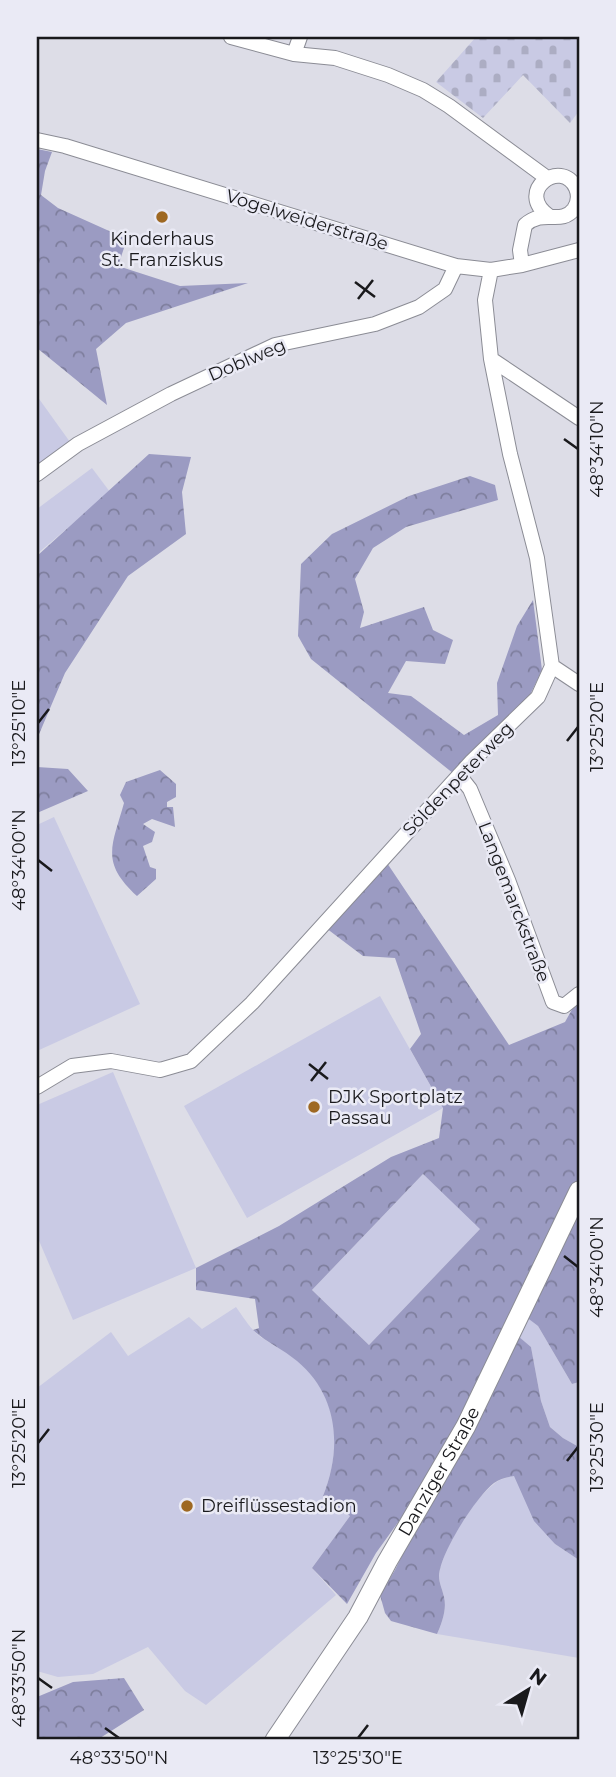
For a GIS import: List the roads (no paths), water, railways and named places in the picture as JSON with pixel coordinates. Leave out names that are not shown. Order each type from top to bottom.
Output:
[{"type":"street","points":[[231,37],[294,54],[335,58],[388,75],[423,90],[547,178]]},
{"type":"street","points":[[294,54],[300,37]]},
{"type":"street","name":"Vogelweiderstraße","points":[[37,140],[65,146],[456,266],[491,270],[579,250]]},
{"type":"street","points":[[522,265],[520,250],[525,225],[539,216],[558,218],[566,216],[577,203],[576,186],[568,178],[558,175],[547,178],[540,184],[536,193],[537,202],[541,211],[549,216]]},
{"type":"street","name":"Doblweg","points":[[37,474],[78,444],[171,394],[275,345],[375,324],[419,307],[445,289],[456,266]]},
{"type":"street","points":[[491,270],[485,300],[491,359],[510,454],[537,558],[551,666],[579,684]]},
{"type":"street","points":[[491,359],[579,418]]},
{"type":"street","name":"Söldenpeterweg","points":[[37,1087],[72,1066],[111,1060],[160,1070],[191,1061],[252,1003],[458,775],[538,697],[551,666]]},
{"type":"street","name":"Langemarckstraße","points":[[458,775],[470,789],[553,1002],[564,1006],[579,993]]},
{"type":"street","name":"Danziger Straße","points":[[275,1740],[358,1617],[466,1426],[579,1191]]},
{"type":"place","name":"Kinderhaus St. Franziskus","points":[[162,217]]},
{"type":"place","name":"DJK Sportplatz Passau","points":[[314,1107]]},
{"type":"place","name":"Dreiflüssestadion","points":[[187,1506]]}]
